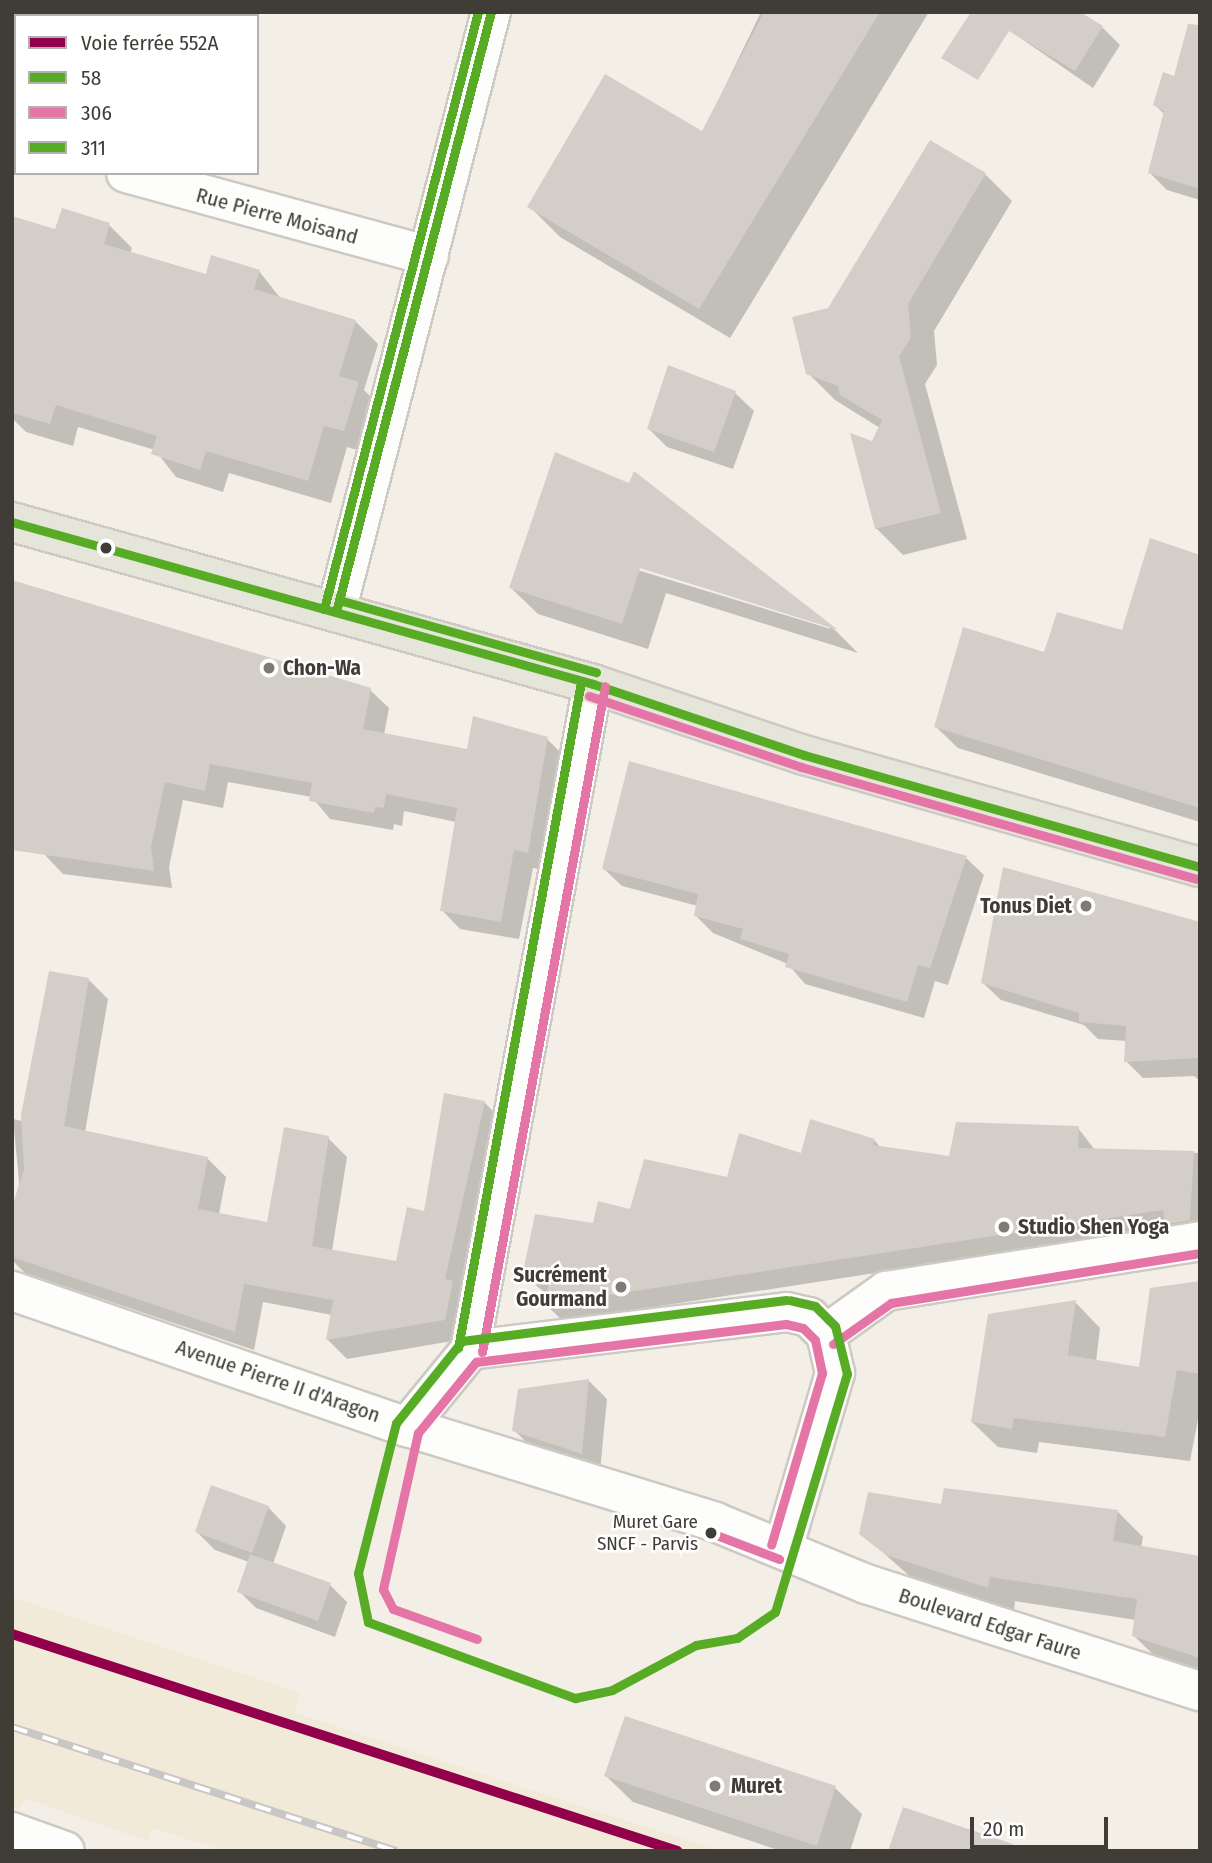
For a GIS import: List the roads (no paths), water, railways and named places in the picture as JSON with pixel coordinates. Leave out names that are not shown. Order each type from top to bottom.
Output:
[{"type":"main road","points":[[12,522],[593,684],[804,755],[1200,867]]},
{"type":"street","points":[[336,612],[491,12]]},
{"type":"street","name":"Rue Pierre Moisand","points":[[133,175],[429,256]]},
{"type":"street","points":[[593,684],[470,1350],[787,1312],[809,1317],[826,1334],[835,1373],[783,1548]]},
{"type":"street","points":[[826,1334],[886,1291],[1200,1241]]},
{"type":"street","name":"Avenue Pierre II d'Aragon","points":[[12,1291],[407,1427],[470,1350]]},
{"type":"street","name":"Boulevard Edgar Faure","points":[[407,1427],[783,1548],[866,1584],[1200,1691]]},
{"type":"street","points":[[12,1832],[57,1849]]},
{"type":"railway","points":[[12,1727],[396,1851]]},
{"type":"rail line","name":"552A","points":[[12,1634],[677,1851]]},
{"type":"place","name":"Chon-Wa","points":[[269,668]]},
{"type":"place","name":"Tonus Diet","points":[[1086,906]]},
{"type":"place","name":"Studio Shen Yoga","points":[[1004,1227]]},
{"type":"place","name":"Sucrément Gourmand","points":[[621,1287]]},
{"type":"place","name":"Muret Gare SNCF - Parvis","points":[[711,1533]]},
{"type":"place","name":"Muret","points":[[715,1786]]}]
